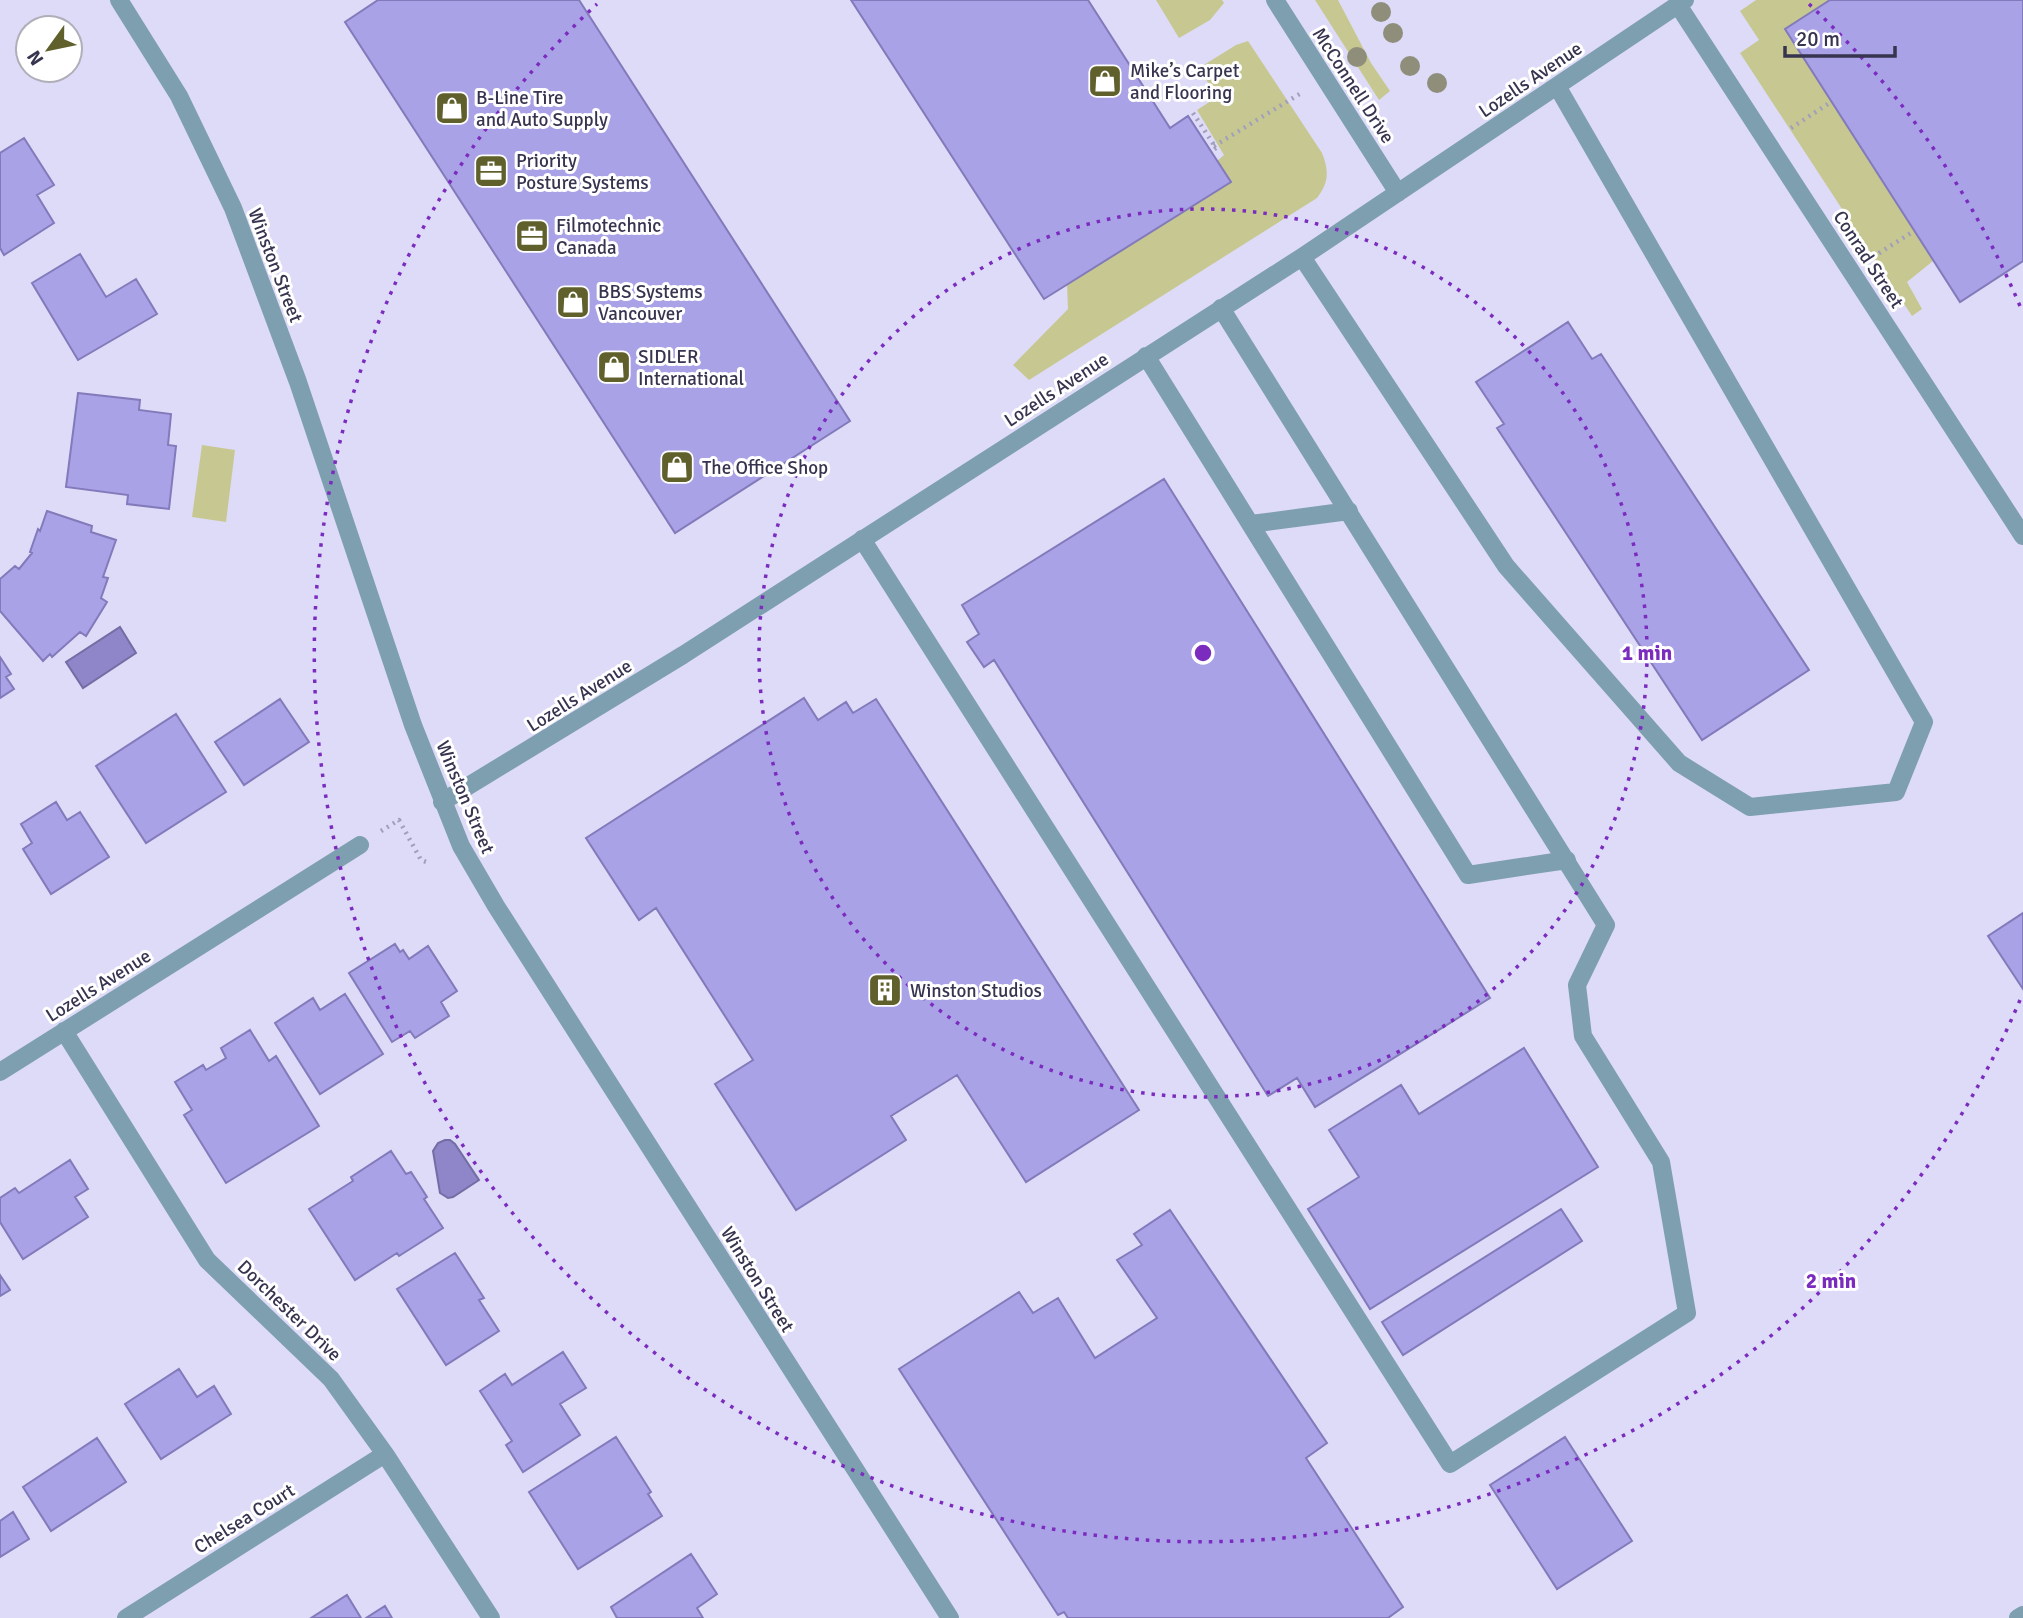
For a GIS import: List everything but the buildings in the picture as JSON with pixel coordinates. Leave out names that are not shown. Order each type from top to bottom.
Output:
[{"type":"street","name":"Winston Street","points":[[119,0],[178,96],[233,208],[298,383],[413,725],[461,846],[496,906],[950,1618]]},
{"type":"street","name":"McConnell Drive","points":[[1275,0],[1398,193]]},
{"type":"street","name":"Lozells Avenue","points":[[442,802],[682,655],[1302,257],[1681,3]]},
{"type":"street","name":"Conrad Street","points":[[1681,3],[2023,536]]},
{"type":"street","points":[[1302,257],[1506,566],[1679,763],[1750,807],[1896,792],[1924,722],[1557,86]]},
{"type":"street","points":[[862,539],[1450,1464],[1687,1313],[1661,1162],[1583,1035],[1577,985],[1606,925],[1221,308]]},
{"type":"street","points":[[1146,356],[1468,875],[1567,860]]},
{"type":"street","points":[[1251,524],[1349,512]]},
{"type":"street","name":"Lozells Avenue","points":[[0,1072],[360,845]]},
{"type":"street","name":"Dorchester Drive","points":[[64,1031],[207,1260],[331,1379],[385,1454],[491,1618]]},
{"type":"street","name":"Chelsea Court","points":[[126,1618],[385,1454]]},
{"type":"street","points":[[2018,1618],[2023,1615]]},
{"type":"path","points":[[1193,113],[1212,149],[1325,79]]},
{"type":"path","points":[[1768,142],[1831,102]]},
{"type":"path","points":[[1852,271],[1914,231]]},
{"type":"path","points":[[360,845],[399,820],[421,860],[429,863]]},
{"type":"green space","points":[[1156,0],[1222,0],[1224,3],[1210,20],[1179,38]]},
{"type":"green space","points":[[1315,0],[1338,0],[1371,63],[1390,91],[1379,100]]},
{"type":"green space","points":[[1756,0],[1830,0],[1785,29],[1933,261],[1907,282],[1922,309],[1912,316],[1740,53],[1759,40],[1740,11]]},
{"type":"green space","points":[[1248,41],[1322,153],[1327,176],[1321,192],[1317,198],[1029,380],[1013,365],[1068,309],[1067,284],[1231,182],[1217,161],[1224,155],[1197,110],[1217,97],[1199,68],[1236,45]]},
{"type":"green space","points":[[202,445],[235,450],[226,522],[192,517]]},
{"type":"shaded area","points":[[120,627],[136,653],[83,688],[66,662]]},
{"type":"shaded area","points":[[445,1140],[455,1144],[479,1180],[448,1198],[440,1193],[433,1151],[438,1143]]},
{"type":"place","name":"Mike’s Carpet and Flooring","points":[[1105,81]]},
{"type":"place","name":"B-Line Tire and Auto Supply","points":[[452,108]]},
{"type":"place","name":"Priority Posture Systems","points":[[491,171]]},
{"type":"place","name":"Filmotechnic Canada","points":[[532,236]]},
{"type":"place","name":"BBS Systems Vancouver","points":[[573,302]]},
{"type":"place","name":"SIDLER International","points":[[614,367]]},
{"type":"place","name":"The Office Shop","points":[[677,467]]},
{"type":"place","name":"Winston Studios","points":[[885,990]]}]
